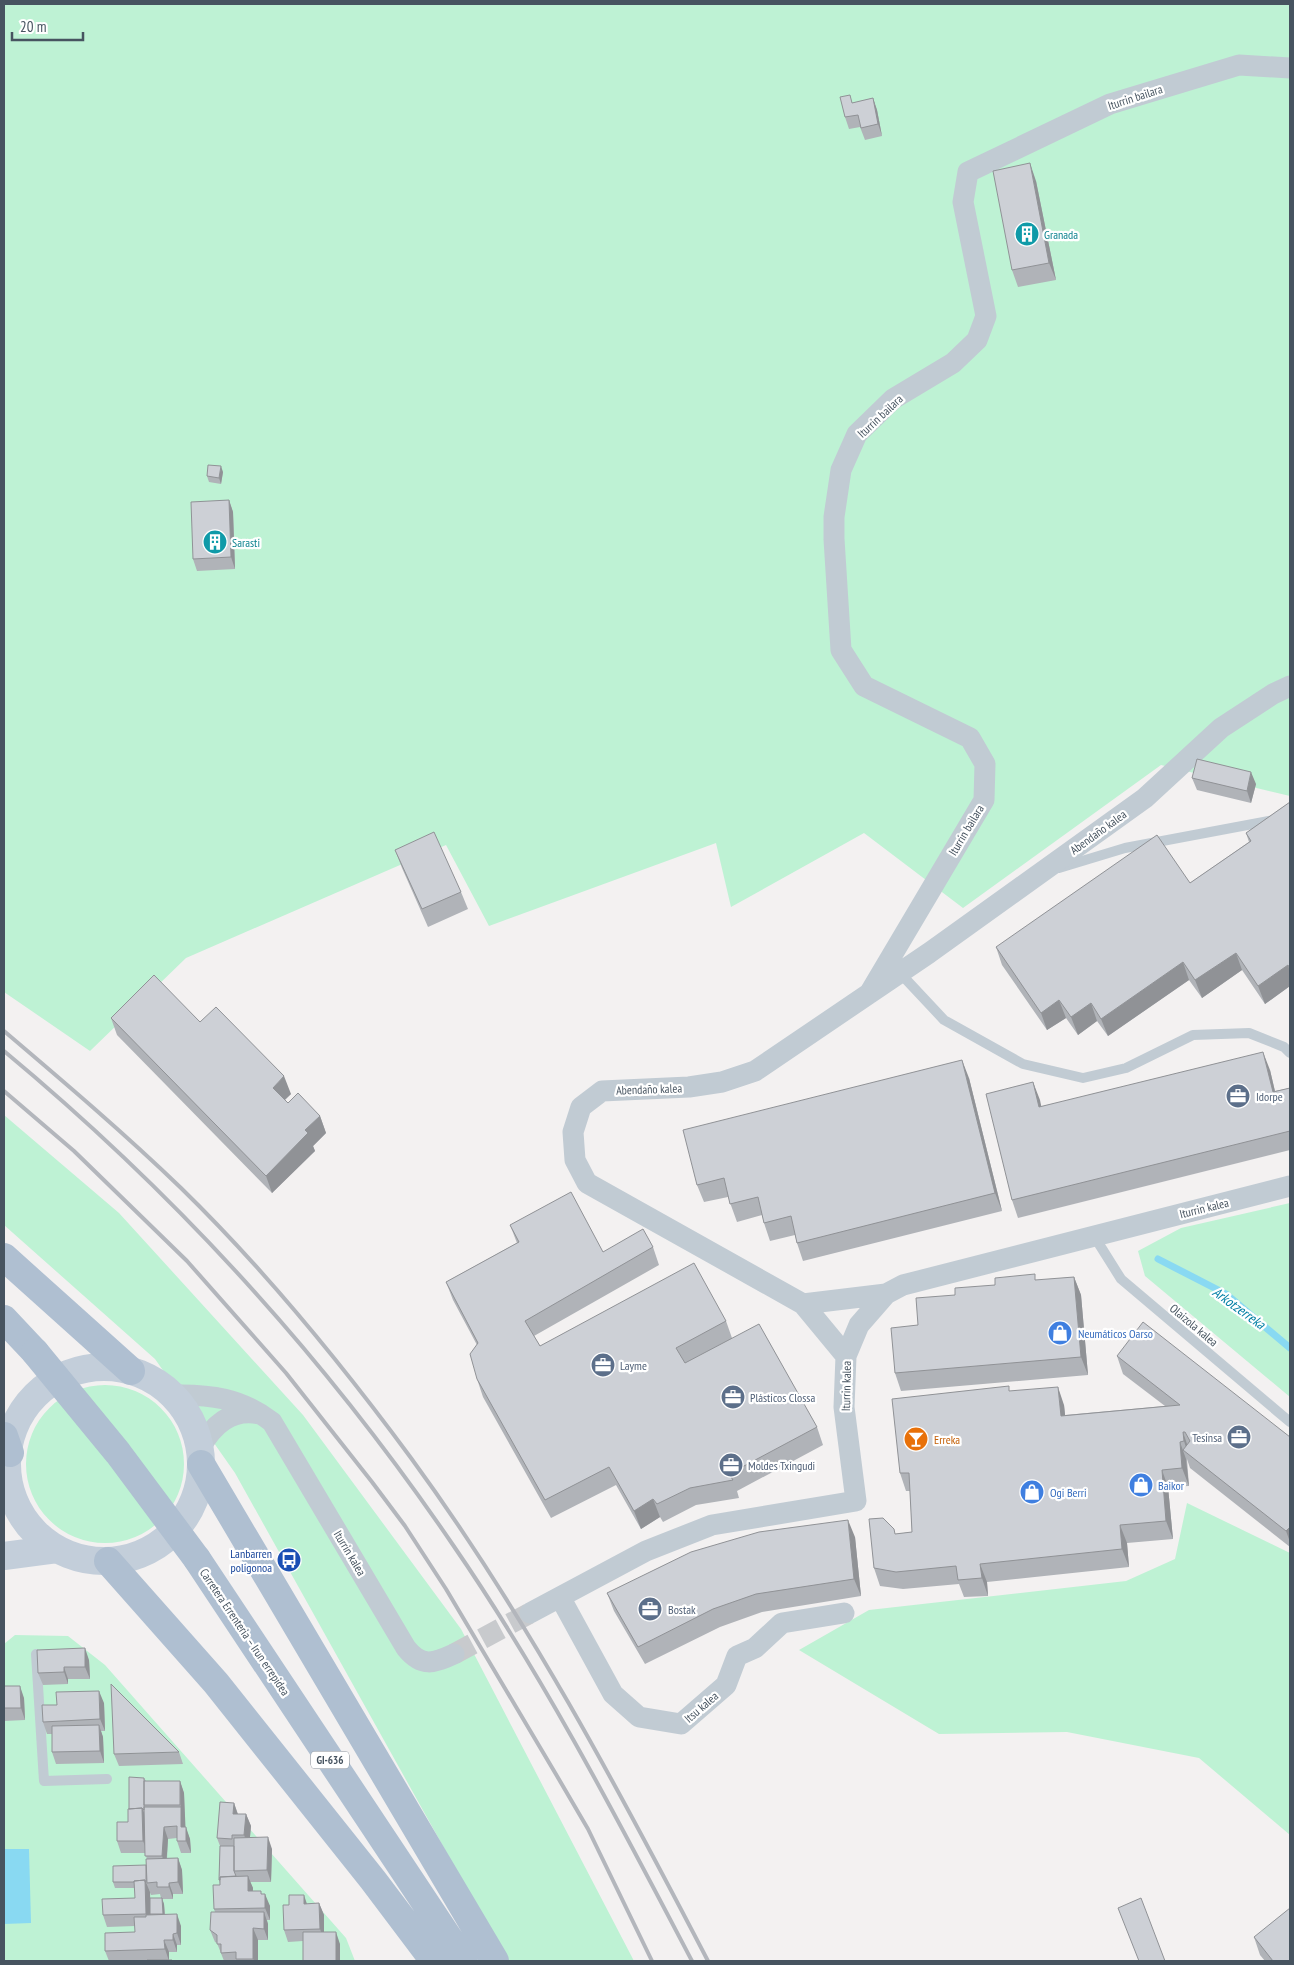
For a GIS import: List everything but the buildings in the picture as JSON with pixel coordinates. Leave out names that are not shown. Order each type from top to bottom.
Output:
[{"type":"main road","points":[[4,1257],[131,1371]]},
{"type":"main road","name":"Carretera Errenteria – Irun errepidea","points":[[4,1318],[35,1352],[118,1453],[197,1559],[464,1961]]},
{"type":"main road","points":[[200,1456],[495,1961]]},
{"type":"main road","points":[[108,1561],[222,1691],[373,1880],[434,1961]]},
{"type":"street","name":"Iturrin bailara","points":[[869,994],[984,800],[985,764],[970,738],[864,686],[841,650],[834,517],[841,470],[857,434],[894,399],[953,363],[978,340],[986,316],[963,202],[968,172],[1110,104],[1240,65],[1290,68]]},
{"type":"street","name":"Abendaño kalea","points":[[803,1304],[587,1183],[575,1160],[573,1132],[581,1107],[602,1091],[689,1087],[722,1082],[755,1071],[900,973],[1146,798],[1222,728],[1273,694],[1290,686]]},
{"type":"street","name":"Iturrin kalea","points":[[530,1613],[646,1551],[712,1525],[856,1501],[844,1406],[846,1356],[859,1325],[886,1294],[903,1285],[1290,1186]]},
{"type":"street","points":[[803,1304],[886,1294]]},
{"type":"street","points":[[803,1304],[846,1356]]},
{"type":"street","points":[[114,1367],[131,1371],[153,1380],[172,1395],[185,1410],[194,1429],[200,1456],[197,1492],[185,1518],[176,1530],[154,1548],[141,1554],[108,1561],[82,1559],[57,1549],[40,1537],[25,1521],[6,1489],[7,1444],[23,1410],[48,1385],[79,1370],[114,1367]]},
{"type":"street","name":"Iturrin kalea","points":[[172,1395],[212,1395],[230,1399],[262,1414],[272,1422],[406,1648],[412,1655],[422,1661],[434,1663],[454,1654]]},
{"type":"street","points":[[200,1456],[214,1426],[225,1418],[244,1413],[262,1414]]},
{"type":"street","points":[[4,1556],[57,1549]]},
{"type":"street","name":"Itsu kalea","points":[[560,1597],[613,1694],[639,1717],[681,1724],[726,1685],[737,1656],[755,1648],[782,1623],[844,1613]]},
{"type":"lane","points":[[1041,873],[1125,848],[1290,817]]},
{"type":"lane","points":[[900,973],[944,1020],[1023,1064],[1083,1078],[1126,1068],[1193,1035],[1249,1033],[1284,1047],[1290,1053]]},
{"type":"lane","name":"Olaizola kalea","points":[[1094,1236],[1121,1279],[1290,1422]]},
{"type":"lane","points":[[36,1654],[44,1782],[107,1779]]},
{"type":"green space","points":[[4,4],[1290,4],[1290,796],[1161,765],[963,908],[864,833],[731,907],[716,843],[489,926],[446,845],[186,958],[90,1051],[4,992]]},
{"type":"green space","points":[[4,1115],[119,1213],[303,1415],[461,1629],[634,1961],[507,1961],[235,1473],[155,1359],[4,1225]]},
{"type":"green space","points":[[1290,1203],[1290,1397],[1145,1276],[1138,1251],[1181,1228]]},
{"type":"green space","points":[[113,1385],[128,1388],[142,1394],[161,1408],[171,1420],[181,1441],[184,1464],[181,1487],[171,1508],[161,1520],[149,1530],[128,1540],[113,1543],[97,1543],[82,1540],[61,1530],[39,1508],[27,1479],[26,1456],[29,1441],[39,1420],[61,1398],[90,1386]]},
{"type":"green space","points":[[1187,1503],[1290,1553],[1290,1835],[1199,1758],[1067,1732],[939,1734],[799,1650],[869,1610],[1126,1581],[1175,1559]]},
{"type":"green space","points":[[15,1635],[68,1636],[105,1665],[346,1938],[355,1961],[4,1961],[4,1644]]},
{"type":"water","points":[[4,1849],[29,1849],[31,1923],[4,1924]]},
{"type":"waterway","name":"Arkotzerreka","points":[[1158,1259],[1226,1294],[1290,1348]]},
{"type":"tunnel","points":[[454,1654],[530,1613]]},
{"type":"railway","points":[[4,1031],[138,1147],[212,1219],[243,1251],[330,1352],[384,1422],[453,1518],[532,1641],[605,1767],[708,1961]]},
{"type":"railway","points":[[4,1051],[129,1162],[246,1282],[301,1345],[405,1477],[486,1595],[549,1697],[608,1802],[692,1961]]},
{"type":"railway","points":[[4,1091],[74,1151],[187,1261],[286,1373],[405,1526],[446,1589],[588,1829],[652,1961]]},
{"type":"place","name":"Granada","points":[[1027,234]]},
{"type":"place","name":"Sarasti","points":[[215,542]]},
{"type":"place","name":"Idorpe","points":[[1238,1096]]},
{"type":"place","name":"Neumáticos Oarso","points":[[1060,1333]]},
{"type":"place","name":"Layme","points":[[603,1365]]},
{"type":"place","name":"Plásticos Clossa","points":[[733,1397]]},
{"type":"place","name":"Tesinsa","points":[[1239,1437]]},
{"type":"place","name":"Erreka","points":[[916,1439]]},
{"type":"place","name":"Moldes Txingudi","points":[[731,1465]]},
{"type":"place","name":"Baikor","points":[[1141,1485]]},
{"type":"place","name":"Ogi Berri","points":[[1032,1492]]},
{"type":"place","name":"Lanbarren poligonoa","points":[[289,1560]]},
{"type":"place","name":"Bostak","points":[[650,1609]]}]
